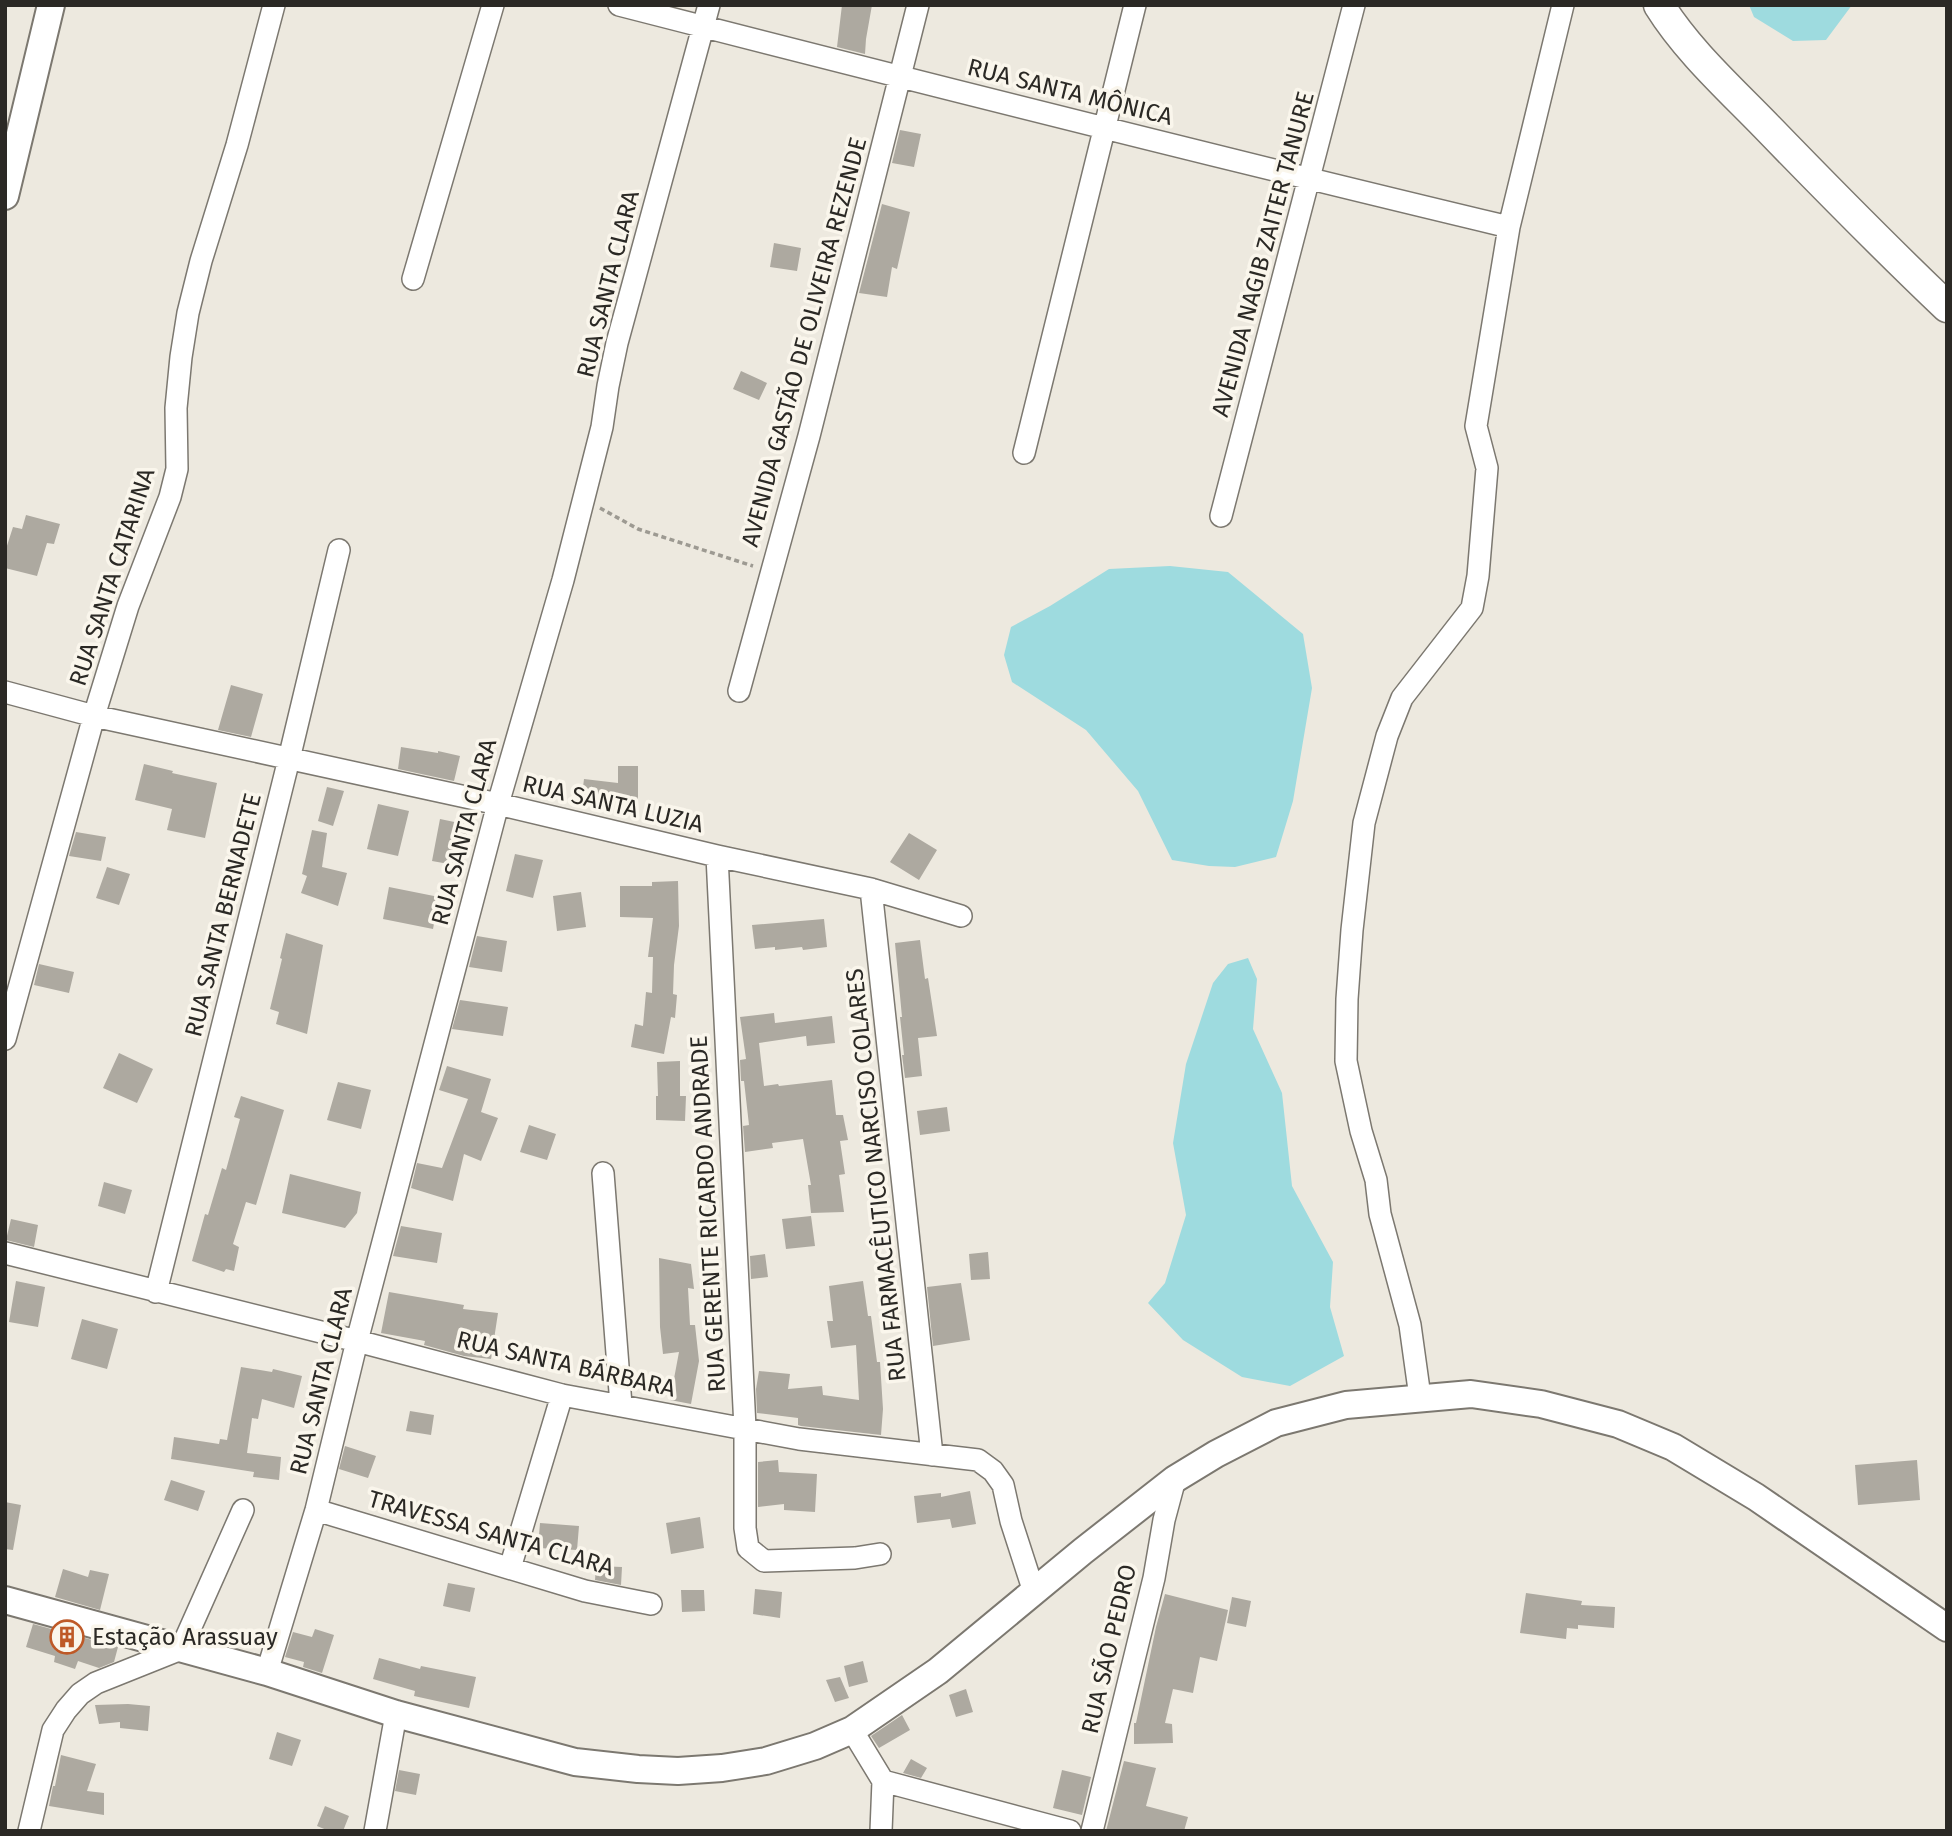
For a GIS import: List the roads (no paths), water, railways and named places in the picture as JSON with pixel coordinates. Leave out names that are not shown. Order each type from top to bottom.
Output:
[{"type":"main road","points":[[1658,5],[1672,26],[1721,80],[1860,224],[1947,307]]},
{"type":"street","points":[[5,196],[51,5]]},
{"type":"street","name":"RUA SANTA CATARINA","points":[[5,1039],[94,716],[128,606],[170,497],[177,469],[176,408],[188,313],[275,5]]},
{"type":"street","points":[[413,279],[493,5]]},
{"type":"street","name":"RUA SANTA MÔNICA","points":[[619,5],[1104,129],[1509,227]]},
{"type":"street","name":"RUA SANTA CLARA","points":[[267,1672],[316,1510],[357,1341],[498,804],[563,580],[602,427],[617,343],[709,5]]},
{"type":"street","name":"AVENIDA GASTÃO DE OLIVEIRA REZENDE","points":[[739,691],[809,436],[918,5]]},
{"type":"street","points":[[1024,453],[1135,5]]},
{"type":"street","name":"AVENIDA NAGIB ZAITER TANURE","points":[[1222,516],[1354,5]]},
{"type":"street","points":[[1420,1398],[1410,1325],[1380,1214],[1376,1180],[1361,1131],[1346,1061],[1347,999],[1364,823],[1387,736],[1402,698],[1472,608],[1478,576],[1487,468],[1476,426],[1509,227],[1563,5]]},
{"type":"street","name":"RUA SANTA BERNADETE","points":[[156,1292],[340,550]]},
{"type":"street","name":"RUA SANTA LUZIA","points":[[5,692],[94,716],[871,889],[961,916]]},
{"type":"street","name":"RUA GERENTE RICARDO ANDRADE","points":[[717,856],[745,1428],[745,1528],[748,1548],[764,1561],[855,1558],[880,1554]]},
{"type":"street","name":"RUA FARMACÊUTICO NARCISO COLARES","points":[[871,889],[932,1455]]},
{"type":"street","points":[[603,1173],[621,1405]]},
{"type":"street","name":"RUA SANTA BÁRBARA","points":[[5,1253],[562,1395],[799,1439],[978,1460],[993,1471],[1003,1485],[1014,1531],[1034,1592]]},
{"type":"street","points":[[5,1600],[267,1672],[396,1714],[575,1762],[678,1771],[722,1768],[766,1761],[815,1746],[852,1730],[938,1671],[1175,1479],[1276,1423],[1346,1405],[1471,1394],[1541,1404],[1618,1424],[1673,1447],[1756,1497],[1947,1628]]},
{"type":"street","points":[[510,1568],[562,1395]]},
{"type":"street","name":"RUA SÃO PEDRO","points":[[1092,1831],[1154,1578],[1164,1520],[1175,1479]]},
{"type":"street","points":[[29,1831],[53,1730],[66,1710],[80,1694],[96,1683],[181,1648],[243,1510]]},
{"type":"street","name":"TRAVESSA SANTA CLARA","points":[[316,1510],[585,1591],[651,1604]]},
{"type":"street","points":[[375,1831],[396,1714]]},
{"type":"street","points":[[852,1730],[883,1782],[881,1831]]},
{"type":"street","points":[[883,1782],[1070,1831]]},
{"type":"water","points":[[1749,5],[1852,5],[1826,40],[1793,41],[1754,17]]},
{"type":"water","points":[[1170,566],[1228,572],[1303,634],[1312,688],[1293,801],[1276,857],[1235,867],[1172,860],[1138,791],[1086,730],[1012,682],[1004,655],[1011,627],[1109,569]]},
{"type":"water","points":[[1248,958],[1257,979],[1253,1029],[1282,1093],[1292,1186],[1333,1262],[1330,1307],[1344,1356],[1290,1386],[1242,1377],[1183,1340],[1148,1303],[1165,1283],[1186,1215],[1173,1143],[1186,1064],[1213,983],[1228,964]]},
{"type":"place","name":"Estação Arassuay","points":[[67,1637]]}]
